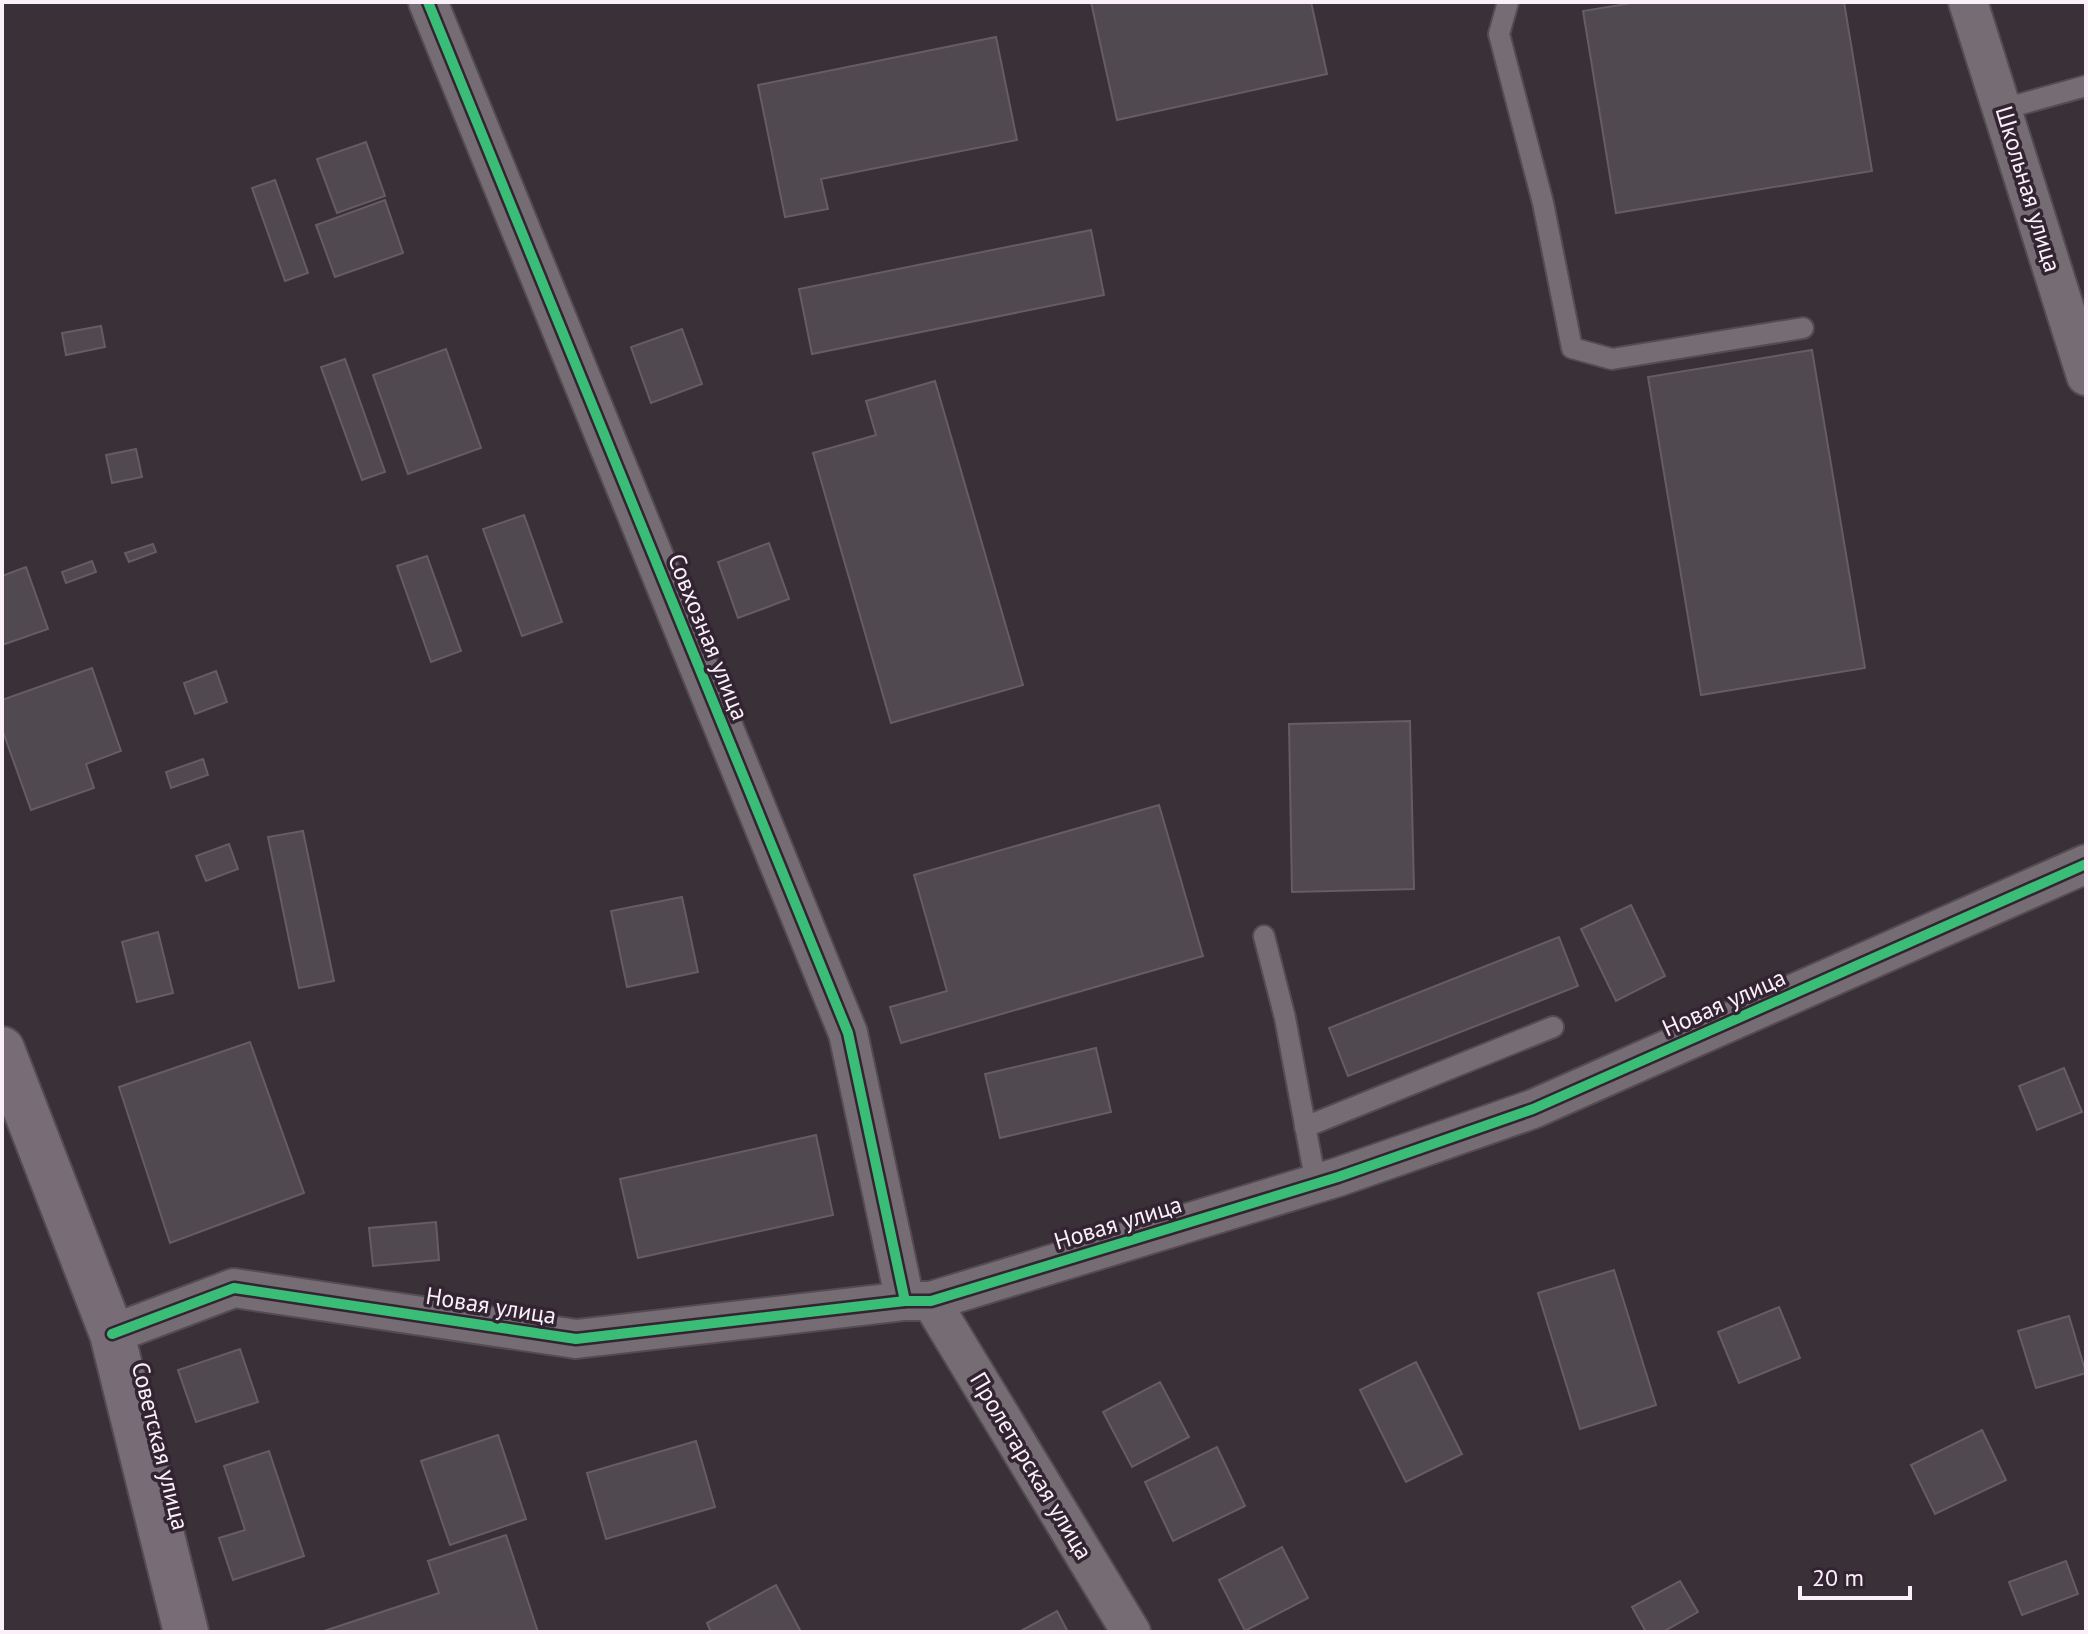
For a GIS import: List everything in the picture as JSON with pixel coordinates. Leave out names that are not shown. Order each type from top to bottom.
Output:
[{"type":"main road","name":"Советская улица","points":[[2,1049],[20,1115],[112,1334],[186,1632]]},
{"type":"street","name":"Совхозная улица","points":[[428,2],[848,1033],[918,1301]]},
{"type":"street","name":"Школьная улица","points":[[1968,2],[2086,376]]},
{"type":"street","name":"Новая улица","points":[[112,1334],[234,1288],[576,1339],[918,1301],[1316,1184],[1533,1109],[2086,864]]},
{"type":"street","name":"Пролетарская улица","points":[[918,1301],[1131,1632]]},
{"type":"lane","points":[[1508,2],[1499,34],[1543,203],[1572,348],[1612,359],[1803,328]]},
{"type":"lane","points":[[2003,109],[2086,86]]},
{"type":"lane","points":[[1264,936],[1285,1018],[1316,1184]]},
{"type":"lane","points":[[1305,1127],[1553,1027]]},
{"type":"building","points":[[1091,2],[1311,2],[1327,74],[1117,120]]},
{"type":"building","points":[[1638,2],[1844,2],[1872,171],[1616,213],[1583,11]]},
{"type":"building","points":[[996,37],[1017,140],[821,179],[828,209],[785,217],[758,85]]},
{"type":"building","points":[[366,142],[385,196],[337,213],[317,159]]},
{"type":"building","points":[[275,180],[308,273],[285,281],[252,188]]},
{"type":"building","points":[[385,200],[403,253],[335,277],[316,225]]},
{"type":"building","points":[[1091,230],[1104,295],[812,354],[799,289]]},
{"type":"building","points":[[101,326],[105,347],[66,355],[62,333]]},
{"type":"building","points":[[682,329],[702,384],[651,403],[631,347]]},
{"type":"building","points":[[446,349],[481,448],[408,474],[373,375]]},
{"type":"building","points":[[1812,350],[1865,668],[1701,695],[1648,377]]},
{"type":"building","points":[[345,359],[385,472],[362,480],[321,367]]},
{"type":"building","points":[[935,381],[1023,685],[891,723],[813,453],[876,435],[866,401]]},
{"type":"building","points":[[136,449],[142,477],[112,483],[106,455]]},
{"type":"building","points":[[524,515],[562,622],[522,636],[483,529]]},
{"type":"building","points":[[769,543],[789,599],[738,618],[718,562]]},
{"type":"building","points":[[153,544],[156,552],[129,562],[125,553]]},
{"type":"building","points":[[427,556],[461,651],[431,662],[397,566]]},
{"type":"building","points":[[92,561],[96,572],[66,583],[62,572]]},
{"type":"building","points":[[26,567],[48,629],[2,645],[2,576]]},
{"type":"building","points":[[92,668],[121,751],[86,764],[94,788],[31,810],[2,729],[2,700]]},
{"type":"building","points":[[216,671],[227,702],[195,714],[184,683]]},
{"type":"building","points":[[1410,721],[1414,889],[1292,892],[1289,724]]},
{"type":"building","points":[[203,759],[208,775],[171,788],[166,772]]},
{"type":"building","points":[[1159,805],[1203,956],[901,1043],[890,1007],[947,991],[914,875]]},
{"type":"building","points":[[303,831],[334,981],[299,988],[268,837]]},
{"type":"building","points":[[229,844],[238,869],[206,881],[196,856]]},
{"type":"building","points":[[682,897],[698,972],[627,987],[611,911]]},
{"type":"building","points":[[1631,905],[1665,976],[1616,1001],[1581,929]]},
{"type":"building","points":[[158,932],[173,993],[137,1002],[122,942]]},
{"type":"building","points":[[1559,937],[1578,986],[1348,1076],[1329,1028]]},
{"type":"building","points":[[250,1042],[304,1193],[170,1243],[119,1087]]},
{"type":"building","points":[[1096,1048],[1111,1112],[1000,1138],[985,1074]]},
{"type":"building","points":[[2064,1068],[2082,1112],[2037,1130],[2019,1086]]},
{"type":"building","points":[[816,1135],[833,1215],[638,1258],[620,1179]]},
{"type":"building","points":[[436,1222],[439,1260],[373,1266],[369,1228]]},
{"type":"building","points":[[1614,1270],[1656,1405],[1580,1429],[1538,1293]]},
{"type":"building","points":[[1779,1307],[1800,1358],[1739,1383],[1718,1332]]},
{"type":"building","points":[[2069,1316],[2086,1373],[2036,1388],[2018,1331]]},
{"type":"building","points":[[240,1349],[258,1402],[196,1422],[178,1370]]},
{"type":"building","points":[[1416,1362],[1462,1454],[1406,1482],[1360,1390]]},
{"type":"building","points":[[1160,1382],[1189,1437],[1132,1467],[1103,1412]]},
{"type":"building","points":[[1982,1430],[2006,1480],[1935,1514],[1911,1465]]},
{"type":"building","points":[[498,1435],[526,1519],[450,1545],[421,1461]]},
{"type":"building","points":[[696,1441],[715,1507],[606,1539],[587,1473]]},
{"type":"building","points":[[1217,1447],[1245,1506],[1173,1541],[1145,1482]]},
{"type":"building","points":[[269,1451],[304,1556],[233,1580],[219,1538],[245,1530],[224,1466]]},
{"type":"building","points":[[506,1535],[538,1632],[321,1632],[439,1593],[428,1561]]},
{"type":"building","points":[[1282,1547],[1308,1598],[1245,1631],[1219,1580]]},
{"type":"building","points":[[2066,1561],[2078,1594],[2022,1615],[2009,1582]]},
{"type":"building","points":[[1680,1581],[1698,1612],[1663,1632],[1646,1632],[1632,1607]]},
{"type":"building","points":[[776,1585],[801,1632],[711,1632],[707,1623]]},
{"type":"building","points":[[1057,1611],[1068,1632],[1019,1632]]},
{"type":"cycle path","points":[[428,2],[848,1033],[905,1301]]},
{"type":"cycle path","points":[[112,1334],[234,1288],[576,1339],[905,1301],[931,1301],[1338,1177],[1533,1109],[2086,864]]}]
